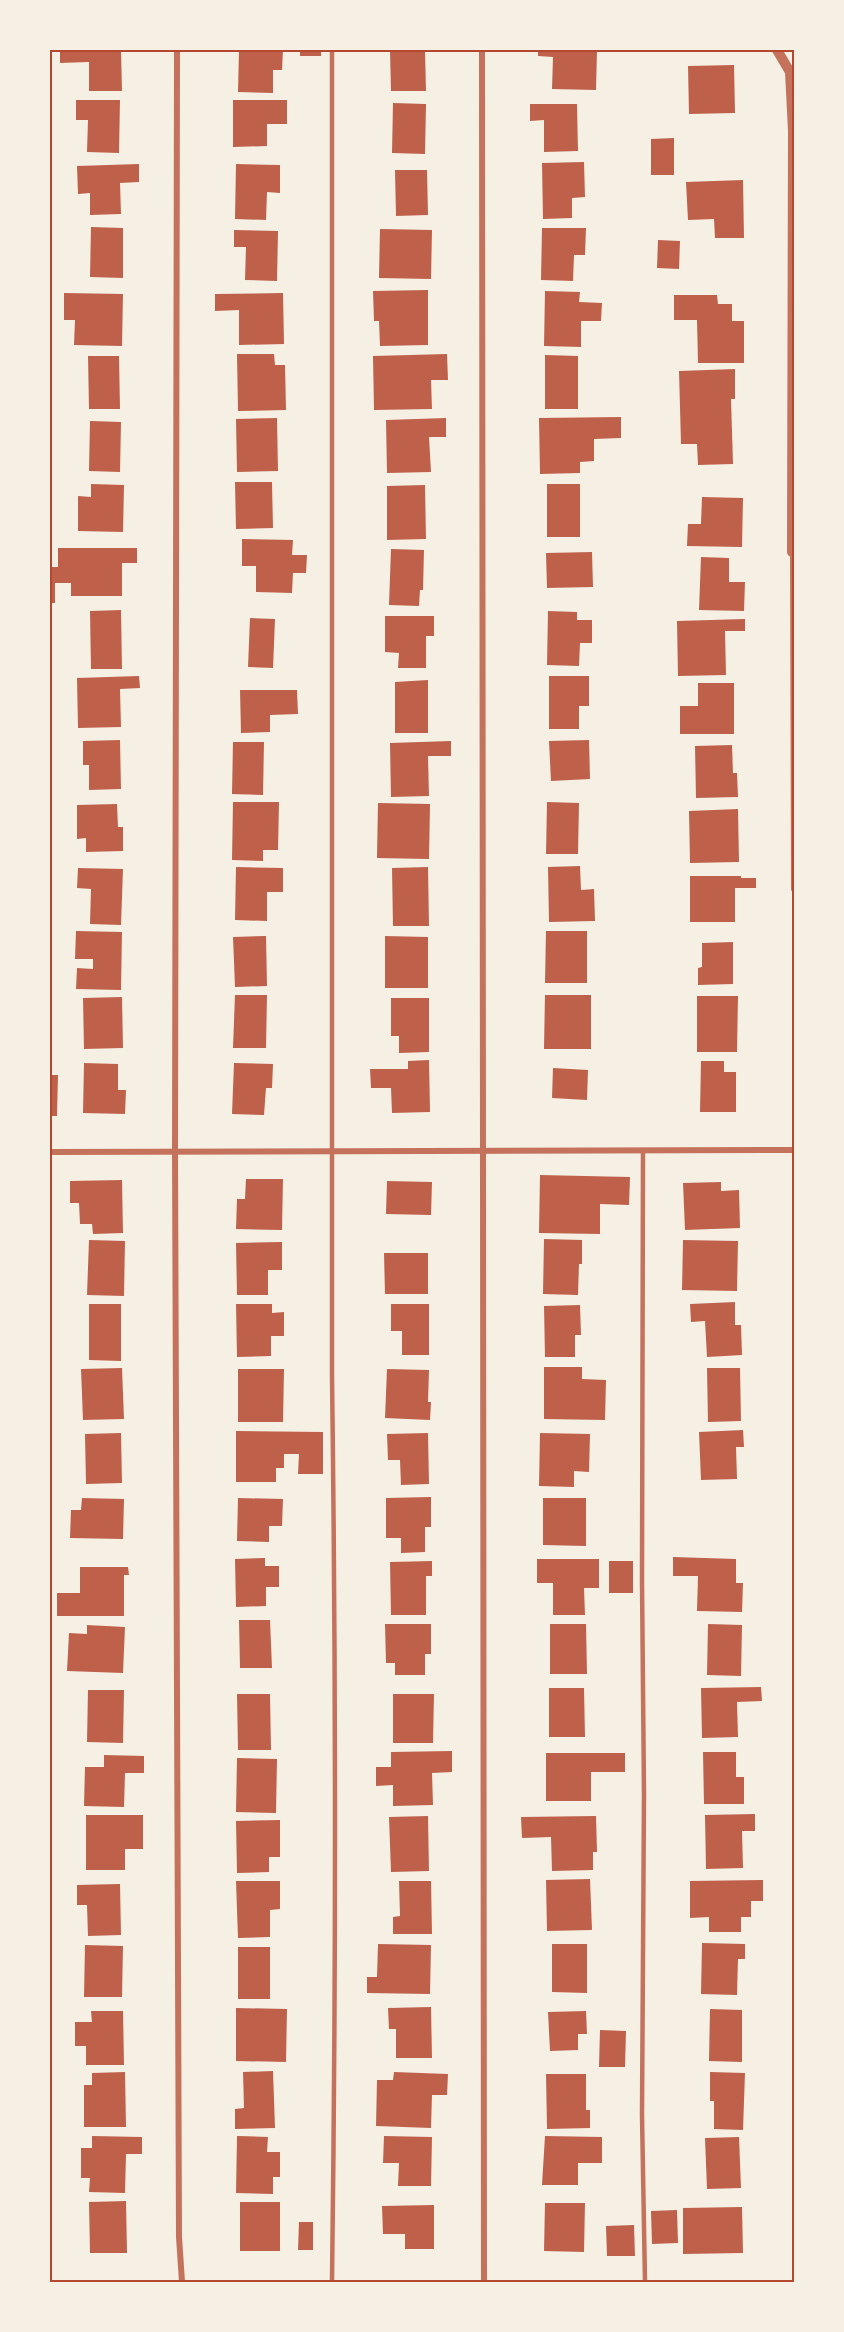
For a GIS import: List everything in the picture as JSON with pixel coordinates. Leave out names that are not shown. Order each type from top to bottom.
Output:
[{"type":"street","points":[[177,50],[175,1151],[179,2237],[182,2283]]},
{"type":"street","points":[[482,50],[484,2283]]},
{"type":"street","points":[[777,50],[790,72],[793,131],[795,889]]},
{"type":"street","points":[[50,1152],[795,1150]]},
{"type":"lane","points":[[332,50],[335,2096],[332,2283]]},
{"type":"lane","points":[[643,1150],[642,2115],[645,2283]]},
{"type":"building","points":[[60,50],[121,50],[122,91],[89,91],[89,62],[60,63]]},
{"type":"building","points":[[239,50],[283,50],[282,70],[273,70],[273,93],[238,92]]},
{"type":"building","points":[[300,50],[321,50],[321,56],[300,56]]},
{"type":"building","points":[[390,50],[425,50],[426,91],[391,91]]},
{"type":"building","points":[[538,50],[597,50],[596,90],[552,89],[553,57],[538,56]]},
{"type":"building","points":[[734,65],[735,113],[689,114],[688,66]]},
{"type":"building","points":[[76,100],[120,100],[119,153],[87,152],[88,120],[76,120]]},
{"type":"building","points":[[233,100],[287,100],[287,124],[267,124],[267,146],[233,147]]},
{"type":"building","points":[[393,103],[426,104],[425,154],[392,153]]},
{"type":"building","points":[[530,104],[577,104],[578,151],[544,152],[544,120],[530,121]]},
{"type":"building","points":[[674,138],[674,175],[651,175],[651,139]]},
{"type":"building","points":[[584,162],[585,197],[572,198],[572,218],[543,219],[542,163]]},
{"type":"building","points":[[139,164],[139,182],[120,183],[121,214],[90,215],[90,193],[78,194],[77,166]]},
{"type":"building","points":[[236,164],[280,165],[280,193],[267,192],[266,220],[235,219]]},
{"type":"building","points":[[395,170],[427,170],[428,215],[396,216]]},
{"type":"building","points":[[743,180],[744,238],[715,238],[714,219],[688,220],[686,182]]},
{"type":"building","points":[[91,227],[123,228],[123,278],[90,277]]},
{"type":"building","points":[[542,228],[586,228],[585,255],[574,255],[573,281],[541,280]]},
{"type":"building","points":[[380,229],[432,230],[431,279],[379,278]]},
{"type":"building","points":[[234,230],[278,231],[277,281],[245,280],[246,247],[234,247]]},
{"type":"building","points":[[658,240],[680,241],[679,269],[657,268]]},
{"type":"building","points":[[428,290],[428,345],[380,346],[379,321],[374,321],[373,291]]},
{"type":"building","points":[[545,291],[580,292],[579,302],[602,303],[601,321],[581,321],[581,347],[544,346]]},
{"type":"building","points":[[64,293],[123,294],[122,346],[74,345],[75,320],[64,320]]},
{"type":"building","points":[[283,293],[284,344],[239,345],[239,310],[215,311],[215,294]]},
{"type":"building","points":[[674,295],[717,295],[718,304],[732,304],[732,321],[744,321],[744,363],[698,363],[697,320],[674,320]]},
{"type":"building","points":[[237,354],[274,354],[275,365],[285,365],[286,410],[238,411]]},
{"type":"building","points":[[447,354],[448,380],[431,380],[432,409],[374,410],[373,356]]},
{"type":"building","points":[[545,355],[578,356],[578,409],[545,409]]},
{"type":"building","points":[[88,356],[119,356],[120,409],[89,409]]},
{"type":"building","points":[[735,369],[735,399],[731,399],[733,464],[698,465],[697,444],[681,444],[679,371]]},
{"type":"building","points":[[621,417],[621,438],[594,439],[594,461],[580,462],[580,473],[540,474],[539,418]]},
{"type":"building","points":[[277,418],[278,471],[237,472],[236,419]]},
{"type":"building","points":[[446,418],[446,437],[429,437],[431,472],[387,473],[386,420]]},
{"type":"building","points":[[90,421],[121,422],[120,472],[89,471]]},
{"type":"building","points":[[235,482],[272,482],[273,528],[236,529]]},
{"type":"building","points":[[91,484],[124,485],[123,532],[78,531],[78,496],[91,497]]},
{"type":"building","points":[[547,484],[580,484],[580,537],[547,537]]},
{"type":"building","points":[[425,485],[426,539],[387,540],[387,486]]},
{"type":"building","points":[[702,497],[743,498],[742,547],[687,546],[688,524],[701,524]]},
{"type":"building","points":[[242,539],[293,540],[292,555],[307,555],[306,573],[293,573],[292,593],[256,592],[256,566],[242,566]]},
{"type":"building","points":[[58,548],[137,548],[137,563],[122,563],[122,596],[71,596],[71,583],[55,583],[55,603],[50,603],[50,567],[58,567]]},
{"type":"building","points":[[391,549],[424,550],[423,590],[420,590],[419,606],[389,605]]},
{"type":"building","points":[[592,552],[593,587],[547,588],[546,553]]},
{"type":"building","points":[[701,557],[729,558],[729,582],[745,582],[744,611],[699,610]]},
{"type":"building","points":[[121,610],[122,669],[91,669],[90,611]]},
{"type":"building","points":[[548,611],[577,612],[577,620],[592,620],[592,643],[580,643],[579,666],[547,665]]},
{"type":"building","points":[[385,616],[434,616],[434,636],[426,636],[426,668],[398,668],[399,653],[385,652]]},
{"type":"building","points":[[250,618],[275,619],[273,668],[248,667]]},
{"type":"building","points":[[745,619],[745,631],[725,631],[726,675],[678,676],[677,621]]},
{"type":"building","points":[[139,676],[140,688],[120,689],[121,727],[78,728],[77,678]]},
{"type":"building","points":[[549,676],[589,676],[589,706],[579,706],[579,729],[549,729]]},
{"type":"building","points":[[428,680],[428,733],[395,733],[395,682]]},
{"type":"building","points":[[698,683],[734,683],[734,734],[680,734],[680,706],[698,706]]},
{"type":"building","points":[[240,690],[297,690],[298,714],[270,715],[270,732],[241,733]]},
{"type":"building","points":[[120,740],[121,789],[89,790],[89,765],[83,765],[83,741]]},
{"type":"building","points":[[589,740],[590,779],[551,781],[549,741]]},
{"type":"building","points":[[451,741],[451,756],[428,756],[429,796],[391,797],[390,743]]},
{"type":"building","points":[[233,742],[264,742],[263,795],[232,794]]},
{"type":"building","points":[[732,745],[733,773],[737,773],[738,797],[696,798],[695,746]]},
{"type":"building","points":[[233,802],[279,802],[278,850],[263,850],[263,861],[232,860]]},
{"type":"building","points":[[547,802],[579,803],[578,854],[546,854]]},
{"type":"building","points":[[378,803],[430,804],[429,859],[377,858]]},
{"type":"building","points":[[117,804],[118,827],[123,827],[123,851],[86,852],[86,838],[77,839],[77,805]]},
{"type":"building","points":[[738,809],[739,862],[690,863],[689,811]]},
{"type":"building","points":[[580,866],[581,890],[594,889],[595,921],[549,922],[548,867]]},
{"type":"building","points":[[236,867],[283,868],[283,892],[267,892],[267,921],[235,920]]},
{"type":"building","points":[[428,867],[429,926],[393,926],[392,868]]},
{"type":"building","points":[[78,868],[123,869],[121,925],[90,924],[91,889],[77,888]]},
{"type":"building","points":[[690,876],[756,878],[756,888],[735,888],[735,922],[690,922]]},
{"type":"building","points":[[76,931],[122,932],[121,990],[76,989],[77,968],[93,969],[93,959],[75,959]]},
{"type":"building","points":[[546,931],[587,931],[587,983],[545,983]]},
{"type":"building","points":[[266,936],[267,986],[235,987],[233,937]]},
{"type":"building","points":[[385,936],[428,937],[428,988],[385,988]]},
{"type":"building","points":[[733,942],[733,984],[698,985],[698,968],[702,967],[702,943]]},
{"type":"building","points":[[235,995],[267,995],[266,1048],[233,1048]]},
{"type":"building","points":[[545,995],[591,995],[591,1049],[544,1049]]},
{"type":"building","points":[[697,996],[738,996],[737,1052],[697,1052]]},
{"type":"building","points":[[122,997],[123,1048],[84,1049],[83,998]]},
{"type":"building","points":[[391,998],[429,998],[429,1052],[399,1053],[399,1036],[391,1036]]},
{"type":"building","points":[[429,1060],[430,1112],[392,1113],[391,1088],[371,1088],[370,1069],[408,1069],[408,1061]]},
{"type":"building","points":[[701,1061],[724,1061],[724,1072],[736,1072],[736,1112],[700,1112]]},
{"type":"building","points":[[84,1063],[118,1064],[118,1090],[126,1090],[125,1114],[83,1113]]},
{"type":"building","points":[[234,1063],[273,1064],[272,1088],[266,1088],[264,1115],[232,1114]]},
{"type":"building","points":[[553,1068],[588,1070],[587,1100],[552,1098]]},
{"type":"building","points":[[50,1075],[58,1075],[57,1116],[50,1116]]},
{"type":"building","points":[[540,1175],[630,1177],[629,1205],[600,1204],[600,1234],[539,1233]]},
{"type":"building","points":[[246,1179],[283,1179],[282,1230],[236,1229],[237,1199],[245,1199]]},
{"type":"building","points":[[122,1180],[123,1233],[93,1234],[92,1224],[80,1224],[79,1203],[70,1203],[70,1181]]},
{"type":"building","points":[[387,1181],[432,1182],[431,1215],[386,1214]]},
{"type":"building","points":[[721,1182],[721,1191],[739,1190],[740,1228],[685,1230],[683,1183]]},
{"type":"building","points":[[544,1239],[582,1240],[578,1295],[543,1294]]},
{"type":"building","points":[[89,1240],[125,1241],[124,1296],[87,1295]]},
{"type":"building","points":[[683,1240],[738,1241],[737,1291],[682,1290]]},
{"type":"building","points":[[282,1242],[282,1270],[268,1270],[268,1295],[237,1295],[236,1243]]},
{"type":"building","points":[[384,1253],[428,1253],[428,1294],[385,1294]]},
{"type":"building","points":[[735,1302],[735,1325],[741,1325],[742,1355],[707,1357],[705,1321],[691,1322],[690,1304]]},
{"type":"building","points":[[89,1304],[121,1304],[121,1361],[89,1360]]},
{"type":"building","points":[[236,1304],[272,1304],[272,1313],[284,1312],[284,1336],[271,1336],[271,1356],[237,1357]]},
{"type":"building","points":[[391,1304],[429,1304],[429,1355],[402,1355],[402,1331],[391,1331]]},
{"type":"building","points":[[580,1305],[581,1335],[575,1335],[575,1357],[545,1357],[544,1306]]},
{"type":"building","points":[[544,1367],[582,1367],[582,1379],[606,1380],[605,1420],[544,1419]]},
{"type":"building","points":[[122,1368],[124,1419],[83,1420],[81,1369]]},
{"type":"building","points":[[707,1368],[740,1368],[741,1421],[708,1422]]},
{"type":"building","points":[[238,1369],[284,1369],[283,1422],[238,1422]]},
{"type":"building","points":[[387,1369],[429,1370],[430,1420],[385,1418]]},
{"type":"building","points":[[743,1430],[744,1447],[736,1447],[737,1479],[701,1480],[699,1432]]},
{"type":"building","points":[[236,1431],[323,1432],[323,1474],[298,1474],[299,1454],[284,1454],[284,1468],[276,1468],[276,1482],[236,1482]]},
{"type":"building","points":[[121,1433],[122,1483],[86,1484],[85,1434]]},
{"type":"building","points":[[428,1433],[429,1484],[401,1485],[400,1460],[388,1460],[387,1434]]},
{"type":"building","points":[[540,1433],[590,1434],[589,1472],[574,1471],[574,1487],[539,1486]]},
{"type":"building","points":[[431,1497],[431,1527],[425,1527],[425,1552],[401,1553],[401,1538],[386,1538],[386,1498]]},
{"type":"building","points":[[82,1498],[124,1499],[123,1539],[70,1538],[71,1510],[81,1510]]},
{"type":"building","points":[[238,1498],[283,1499],[282,1526],[269,1526],[269,1542],[237,1541]]},
{"type":"building","points":[[543,1498],[586,1498],[586,1546],[543,1545]]},
{"type":"building","points":[[673,1557],[736,1559],[736,1583],[743,1583],[742,1612],[697,1611],[698,1576],[673,1576]]},
{"type":"building","points":[[265,1558],[265,1566],[279,1566],[279,1587],[266,1587],[266,1606],[236,1607],[235,1559]]},
{"type":"building","points":[[537,1559],[599,1559],[599,1588],[584,1588],[585,1615],[553,1615],[553,1583],[537,1583]]},
{"type":"building","points":[[432,1561],[432,1576],[426,1576],[426,1615],[391,1615],[390,1562]]},
{"type":"building","points":[[609,1561],[633,1561],[633,1593],[609,1593]]},
{"type":"building","points":[[80,1567],[128,1567],[129,1575],[124,1575],[124,1616],[57,1616],[57,1593],[80,1593]]},
{"type":"building","points":[[239,1620],[270,1620],[272,1668],[240,1668]]},
{"type":"building","points":[[385,1624],[431,1624],[431,1654],[425,1654],[425,1675],[395,1675],[395,1663],[386,1663]]},
{"type":"building","points":[[550,1624],[586,1624],[587,1674],[550,1674]]},
{"type":"building","points":[[708,1624],[742,1625],[741,1676],[707,1675]]},
{"type":"building","points":[[87,1625],[125,1627],[123,1673],[67,1671],[69,1633],[87,1634]]},
{"type":"building","points":[[761,1687],[762,1701],[737,1702],[738,1737],[702,1738],[701,1688]]},
{"type":"building","points":[[549,1688],[584,1688],[585,1737],[549,1737]]},
{"type":"building","points":[[88,1690],[124,1690],[123,1743],[87,1742]]},
{"type":"building","points":[[237,1694],[270,1694],[271,1750],[238,1750]]},
{"type":"building","points":[[393,1694],[434,1694],[433,1743],[393,1743]]},
{"type":"building","points":[[452,1751],[452,1772],[432,1773],[433,1805],[393,1806],[393,1785],[376,1786],[376,1767],[391,1767],[391,1752]]},
{"type":"building","points":[[703,1752],[736,1752],[736,1777],[744,1777],[744,1804],[704,1804]]},
{"type":"building","points":[[546,1753],[625,1753],[625,1772],[591,1772],[591,1801],[546,1801]]},
{"type":"building","points":[[104,1755],[144,1756],[144,1773],[125,1773],[124,1807],[84,1806],[85,1767],[104,1767]]},
{"type":"building","points":[[237,1758],[277,1759],[276,1813],[236,1812]]},
{"type":"building","points":[[755,1814],[755,1831],[742,1831],[743,1868],[706,1869],[705,1815]]},
{"type":"building","points":[[86,1815],[143,1815],[143,1849],[125,1849],[125,1870],[86,1870]]},
{"type":"building","points":[[428,1816],[429,1871],[391,1872],[389,1817]]},
{"type":"building","points":[[596,1816],[597,1852],[593,1852],[593,1870],[552,1871],[551,1837],[522,1838],[521,1817]]},
{"type":"building","points":[[280,1820],[280,1857],[269,1857],[269,1872],[237,1873],[236,1821]]},
{"type":"building","points":[[590,1879],[592,1930],[547,1931],[546,1880]]},
{"type":"building","points":[[763,1880],[763,1901],[751,1901],[751,1917],[741,1917],[741,1932],[709,1932],[709,1917],[690,1918],[690,1881]]},
{"type":"building","points":[[236,1881],[280,1881],[280,1909],[270,1910],[270,1937],[238,1938]]},
{"type":"building","points":[[399,1881],[431,1881],[432,1934],[393,1934],[393,1917],[400,1916]]},
{"type":"building","points":[[120,1884],[121,1935],[88,1936],[87,1905],[77,1905],[77,1885]]},
{"type":"building","points":[[702,1943],[745,1944],[745,1959],[738,1959],[737,1995],[701,1994]]},
{"type":"building","points":[[378,1944],[431,1945],[430,1994],[367,1993],[367,1977],[377,1977]]},
{"type":"building","points":[[552,1944],[587,1944],[587,1993],[552,1992]]},
{"type":"building","points":[[85,1945],[123,1946],[122,1997],[84,1997]]},
{"type":"building","points":[[238,1947],[270,1947],[270,1999],[238,1999]]},
{"type":"building","points":[[431,2007],[432,2058],[396,2058],[396,2029],[389,2029],[388,2008]]},
{"type":"building","points":[[236,2008],[287,2009],[286,2062],[236,2061]]},
{"type":"building","points":[[710,2009],[742,2010],[742,2062],[709,2061]]},
{"type":"building","points":[[91,2011],[123,2011],[124,2065],[86,2065],[86,2046],[75,2046],[75,2022],[92,2022]]},
{"type":"building","points":[[586,2011],[587,2034],[578,2034],[578,2050],[550,2051],[548,2012]]},
{"type":"building","points":[[600,2030],[626,2031],[625,2067],[599,2067]]},
{"type":"building","points":[[273,2071],[275,2128],[235,2129],[235,2109],[244,2108],[243,2072]]},
{"type":"building","points":[[125,2072],[126,2127],[84,2127],[84,2085],[92,2085],[92,2073]]},
{"type":"building","points":[[394,2072],[448,2074],[447,2095],[432,2095],[431,2128],[376,2126],[377,2080],[393,2080]]},
{"type":"building","points":[[710,2072],[745,2073],[743,2130],[714,2129],[714,2101],[710,2101]]},
{"type":"building","points":[[546,2074],[586,2074],[586,2110],[590,2110],[590,2128],[547,2129]]},
{"type":"building","points":[[92,2136],[142,2137],[142,2154],[126,2154],[125,2193],[89,2192],[90,2178],[81,2178],[81,2148],[92,2148]]},
{"type":"building","points":[[237,2136],[268,2137],[267,2152],[280,2152],[280,2177],[273,2177],[273,2194],[236,2193]]},
{"type":"building","points":[[384,2136],[432,2137],[431,2186],[398,2186],[399,2163],[383,2163]]},
{"type":"building","points":[[545,2136],[602,2137],[602,2163],[578,2163],[578,2185],[542,2185]]},
{"type":"building","points":[[739,2137],[741,2188],[707,2189],[705,2138]]},
{"type":"building","points":[[126,2201],[127,2253],[90,2253],[89,2202]]},
{"type":"building","points":[[240,2202],[280,2202],[280,2251],[240,2251]]},
{"type":"building","points":[[545,2203],[585,2203],[584,2252],[544,2251]]},
{"type":"building","points":[[434,2205],[434,2249],[405,2249],[405,2234],[383,2234],[382,2206]]},
{"type":"building","points":[[742,2207],[743,2253],[683,2254],[683,2208]]},
{"type":"building","points":[[677,2210],[678,2243],[652,2244],[651,2211]]},
{"type":"building","points":[[299,2222],[313,2222],[313,2250],[298,2250]]},
{"type":"building","points":[[634,2225],[635,2256],[607,2256],[606,2226]]}]
